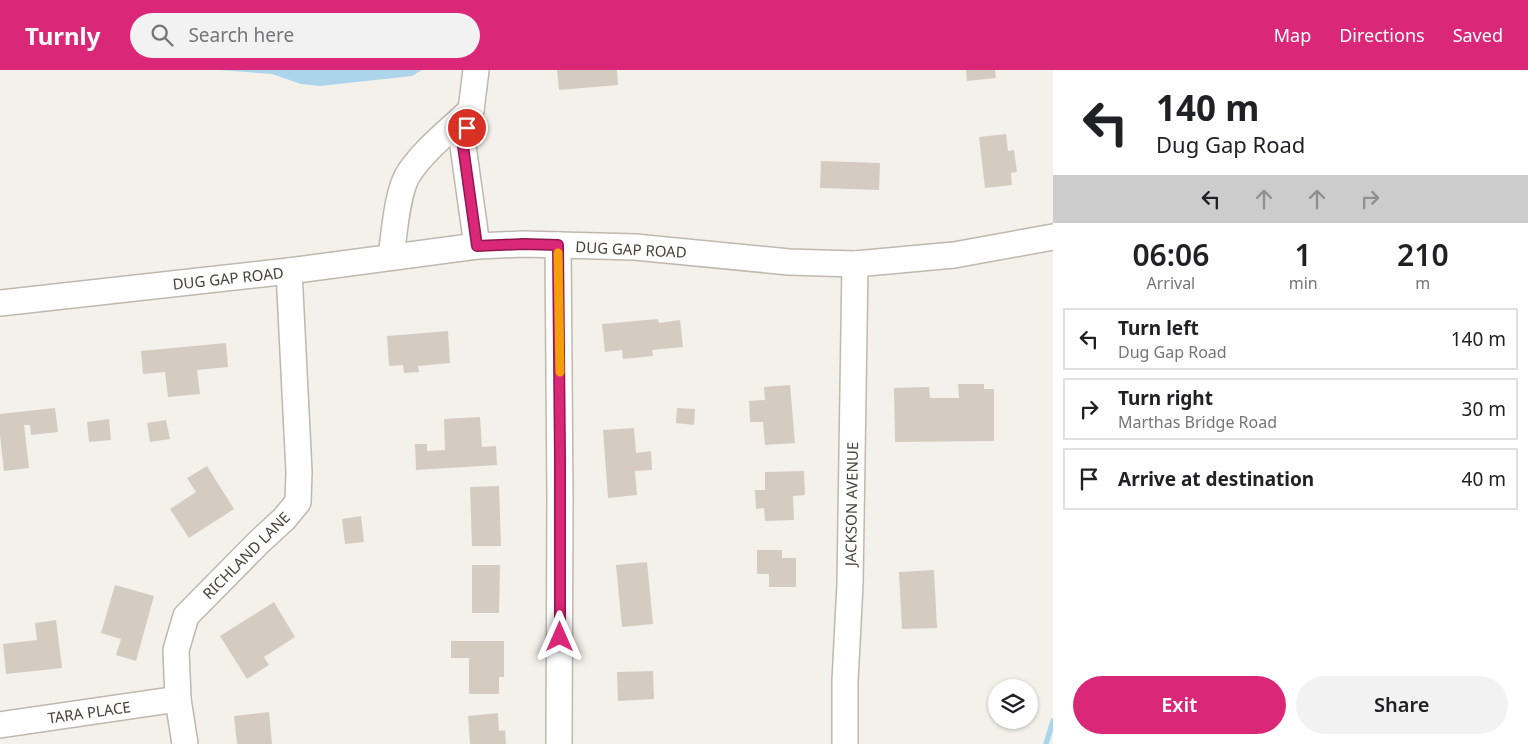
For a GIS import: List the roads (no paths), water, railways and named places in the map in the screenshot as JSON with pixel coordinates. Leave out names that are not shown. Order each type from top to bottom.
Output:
[{"type":"street","points":[[476,70],[472,110],[463,146],[477,246]]},
{"type":"street","points":[[391,257],[398,205],[408,175],[439,139],[472,110]]},
{"type":"street","name":"DUG GAP ROAD","points":[[0,302],[289,271],[477,246],[523,244],[635,246],[789,262],[855,264],[954,255],[1053,237]]},
{"type":"street","points":[[558,245],[560,488],[559,744]]},
{"type":"street","name":"JACKSON AVENUE","points":[[845,744],[855,264]]},
{"type":"street","name":"RICHLAND LANE","points":[[185,744],[178,698],[176,650],[186,616],[284,519],[298,502],[299,472],[289,271]]},
{"type":"street","name":"TARA PLACE","points":[[0,726],[178,698]]},
{"type":"water","points":[[219,70],[422,70],[412,76],[320,86],[301,84],[272,74]]},
{"type":"waterway","points":[[1046,744],[1053,721]]}]
